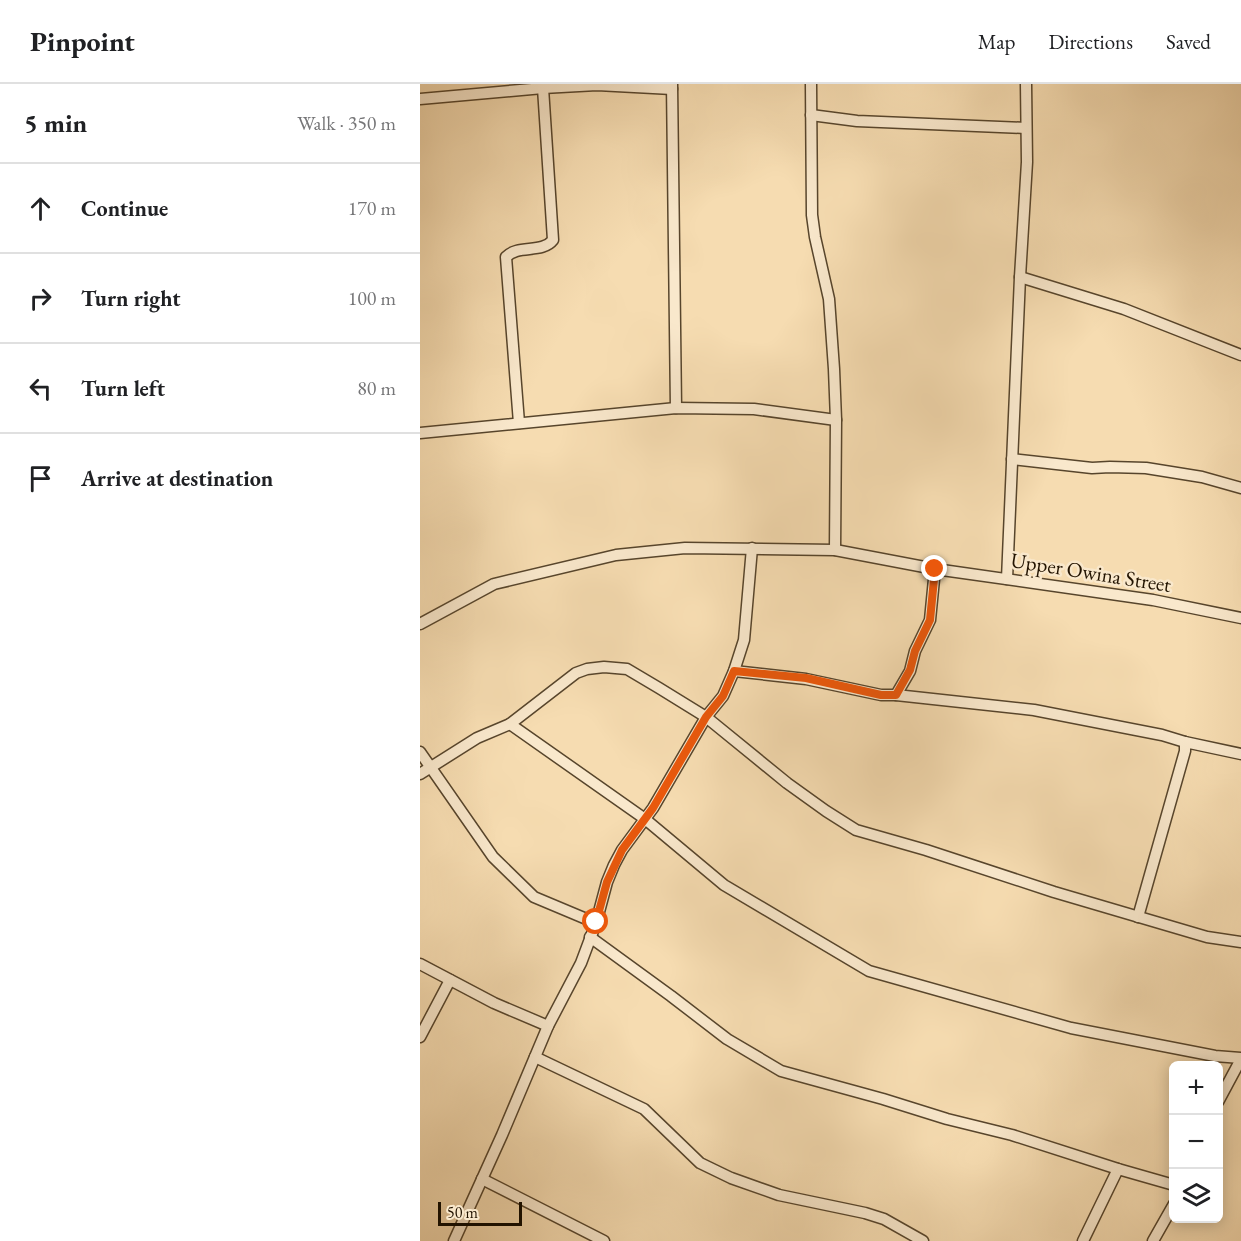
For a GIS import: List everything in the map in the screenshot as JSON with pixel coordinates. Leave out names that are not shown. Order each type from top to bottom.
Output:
[{"type":"street","points":[[811,84],[812,215],[829,298],[836,420],[835,550]]},
{"type":"street","points":[[1007,579],[1027,162],[1026,84]]},
{"type":"street","points":[[420,99],[597,85],[672,87],[676,408]]},
{"type":"street","points":[[519,423],[507,256],[514,251],[548,245],[553,240],[543,88]]},
{"type":"street","points":[[811,115],[857,121],[1026,128]]},
{"type":"street","points":[[1020,277],[1124,309],[1241,355]]},
{"type":"street","points":[[420,433],[676,408],[754,410],[836,420]]},
{"type":"street","points":[[1012,459],[1081,467],[1146,468],[1202,477],[1241,488]]},
{"type":"street","name":"Upper Owina Street","points":[[420,624],[494,584],[616,555],[685,548],[835,550],[935,569],[1153,600],[1241,618]]},
{"type":"street","points":[[454,1241],[548,1026],[581,963],[614,865],[622,850],[653,808],[706,717],[723,696],[734,671],[744,640],[752,548]]},
{"type":"street","points":[[896,695],[910,670],[915,651],[930,620],[935,569]]},
{"type":"street","points":[[425,770],[477,738],[510,724],[576,673],[604,667],[627,669],[706,717],[787,783],[856,830],[1138,917],[1207,937],[1241,942]]},
{"type":"street","points":[[734,671],[806,678],[881,695],[1034,710],[1162,735],[1241,754]]},
{"type":"street","points":[[510,724],[645,819],[724,885],[869,971],[1071,1028],[1241,1059],[1223,1093]]},
{"type":"street","points":[[1138,917],[1185,751],[1185,742]]},
{"type":"street","points":[[420,752],[425,770],[493,857],[534,897],[596,922]]},
{"type":"street","points":[[590,937],[727,1039],[781,1071],[947,1119],[1012,1135],[1169,1184]]},
{"type":"street","points":[[420,964],[494,1003],[548,1026]]},
{"type":"street","points":[[420,1037],[450,980]]},
{"type":"street","points":[[535,1058],[644,1109],[700,1163],[731,1178],[779,1195],[865,1213],[884,1220],[909,1236],[923,1241]]},
{"type":"street","points":[[1083,1241],[1118,1169]]},
{"type":"street","points":[[482,1179],[604,1241]]},
{"type":"street","points":[[1153,1241],[1169,1211]]},
{"type":"route","points":[[596,922],[607,882],[622,850],[653,808],[706,717],[723,696],[734,671],[806,678],[881,695],[896,695],[910,670],[915,651],[930,620],[935,569]]}]
